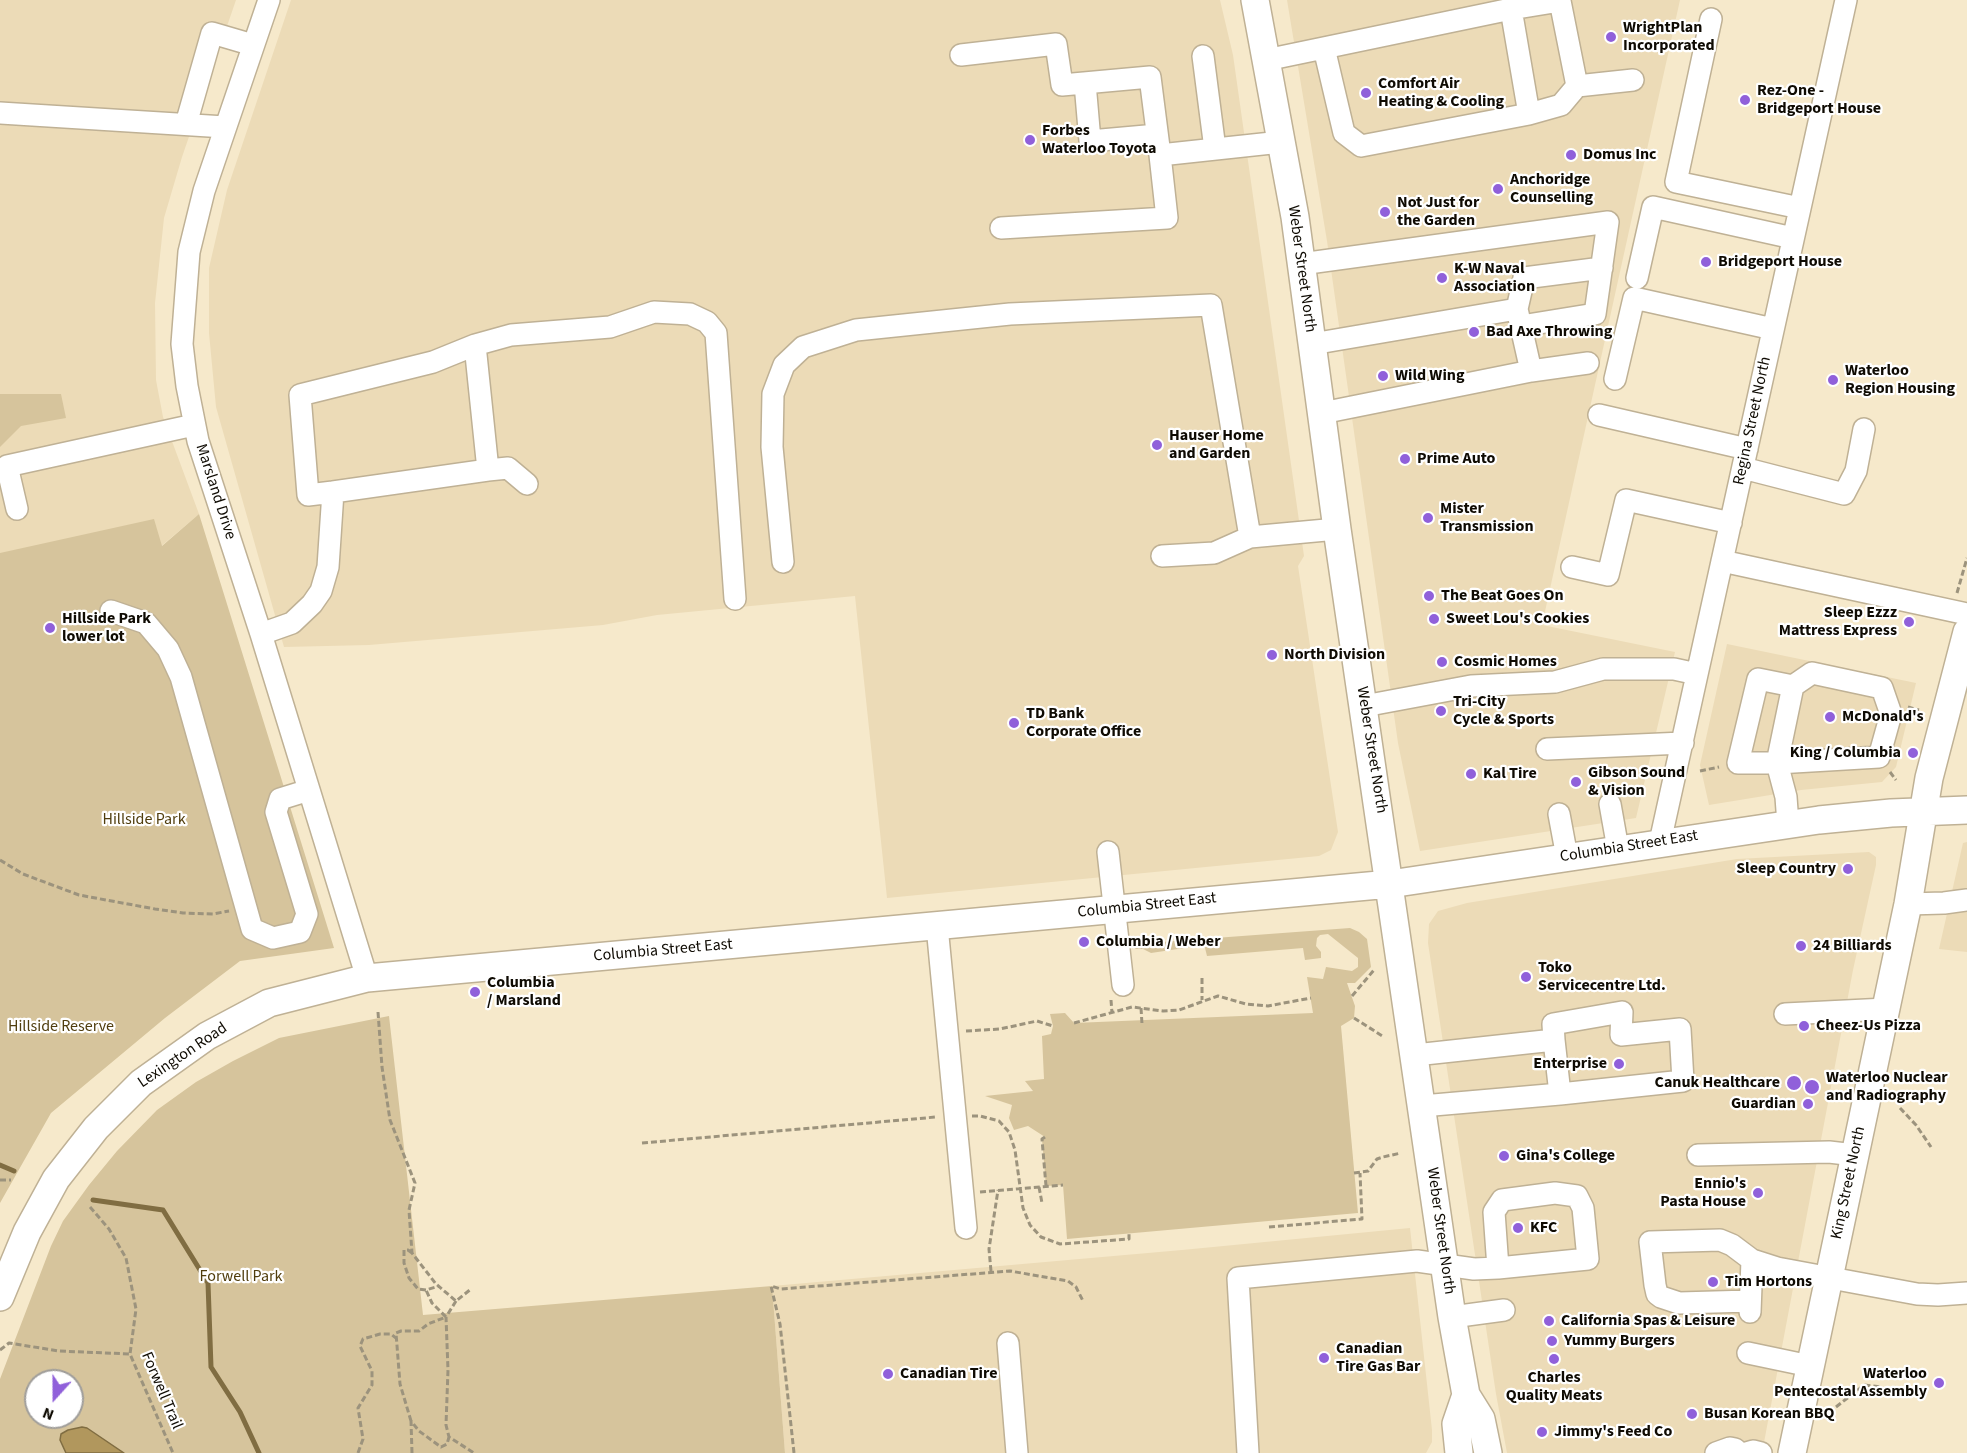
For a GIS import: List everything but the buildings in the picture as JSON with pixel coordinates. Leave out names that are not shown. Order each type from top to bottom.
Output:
[{"type":"main road","name":"Weber Street North","points":[[1262,1],[1266,60],[1301,264],[1337,529],[1444,1266],[1466,1395],[1481,1419],[1488,1453]]},
{"type":"main road","name":"King Street North","points":[[1792,1453],[1908,904],[1929,778],[1967,632]]},
{"type":"main road","name":"Columbia Street East","points":[[367,978],[1390,884],[1788,824],[1967,810]]},
{"type":"main road","name":"Lexington Road","points":[[0,1297],[27,1232],[56,1179],[96,1128],[141,1083],[207,1036],[269,1003],[367,978]]},
{"type":"main road","name":"Weber Street North","points":[[1460,1453],[1456,1424],[1466,1395]]},
{"type":"street","name":"Marsland Drive","points":[[268,0],[204,191],[189,252],[182,344],[194,425],[367,978]]},
{"type":"street","name":"Regina Street North","points":[[1660,842],[1846,0]]},
{"type":"street","points":[[1266,60],[1511,9],[1560,2],[1577,86]]},
{"type":"street","points":[[1511,9],[1529,114]]},
{"type":"street","points":[[1710,19],[1676,182],[1800,208]]},
{"type":"street","points":[[186,124],[212,33],[253,45]]},
{"type":"street","points":[[961,55],[1056,44],[1062,86],[1150,77],[1167,218],[1001,228]]},
{"type":"street","points":[[1324,48],[1344,133],[1361,146],[1529,114],[1561,105],[1577,86],[1633,80]]},
{"type":"street","points":[[1203,56],[1215,149]]},
{"type":"street","points":[[1085,83],[1090,141],[1157,135]]},
{"type":"street","points":[[0,113],[225,127]]},
{"type":"street","points":[[1160,156],[1281,142]]},
{"type":"street","points":[[1637,278],[1653,207],[1793,238]]},
{"type":"street","points":[[1301,264],[1608,222],[1595,314],[1519,318],[1312,344]]},
{"type":"street","points":[[1531,372],[1519,318],[1524,278],[1602,268]]},
{"type":"street","points":[[1615,379],[1635,298],[1773,329]]},
{"type":"street","points":[[783,562],[772,447],[773,394],[784,365],[803,347],[856,330],[1010,314],[1211,305],[1250,537]]},
{"type":"street","points":[[527,484],[508,468],[308,495],[300,395],[433,362],[475,345],[511,335],[610,327],[654,312],[690,314],[707,322],[716,333],[735,599]]},
{"type":"street","points":[[475,345],[488,470]]},
{"type":"street","points":[[1322,413],[1588,363]]},
{"type":"street","points":[[1599,415],[1745,459],[1844,494],[1856,471],[1864,429]]},
{"type":"street","points":[[17,509],[7,466],[194,425]]},
{"type":"street","points":[[261,634],[292,623],[312,604],[321,591],[328,567],[333,492]]},
{"type":"street","points":[[1572,567],[1608,575],[1626,500],[1731,523]]},
{"type":"street","points":[[1162,556],[1214,553],[1250,537],[1337,529]]},
{"type":"street","points":[[1722,561],[1967,614]]},
{"type":"street","points":[[111,611],[146,623],[168,649],[181,677],[252,929],[273,938],[300,932],[307,914],[276,812],[280,799],[309,790]]},
{"type":"street","points":[[1364,706],[1471,686],[1555,682],[1603,669],[1674,669],[1697,674]]},
{"type":"street","points":[[1788,824],[1786,797],[1777,763],[1793,686],[1812,673],[1882,688],[1891,714],[1879,757],[1777,763],[1738,764],[1758,679],[1793,686]]},
{"type":"street","points":[[1547,749],[1683,743]]},
{"type":"street","points":[[1610,804],[1618,849]]},
{"type":"street","points":[[1559,814],[1567,857]]},
{"type":"street","points":[[1108,852],[1123,985]]},
{"type":"street","points":[[1908,904],[1967,900]]},
{"type":"street","points":[[937,926],[966,1228]]},
{"type":"street","points":[[1785,1014],[1886,1009]]},
{"type":"street","points":[[1422,1106],[1560,1094],[1683,1081],[1680,1029],[1621,1035],[1622,1012],[1553,1024],[1560,1094]]},
{"type":"street","points":[[1415,1055],[1554,1040]]},
{"type":"street","points":[[1698,1155],[1829,1152],[1855,1155]]},
{"type":"street","points":[[1248,1453],[1238,1278],[1417,1261],[1474,1269],[1498,1268],[1588,1259],[1581,1202],[1577,1196],[1555,1193],[1502,1200],[1497,1204],[1494,1212],[1498,1268]]},
{"type":"street","points":[[1752,1260],[1750,1306],[1679,1303],[1657,1294],[1650,1242],[1720,1240],[1732,1245],[1752,1260],[1770,1266],[1917,1294],[1967,1293]]},
{"type":"street","points":[[1452,1317],[1504,1310]]},
{"type":"street","points":[[1008,1343],[1017,1453]]},
{"type":"street","points":[[1748,1353],[1810,1366]]},
{"type":"street","points":[[1716,1453],[1730,1448],[1739,1453]]},
{"type":"street","points":[[1746,1453],[1754,1451],[1761,1453]]},
{"type":"path","points":[[0,860],[23,874],[52,886],[79,895],[115,902],[155,909],[213,914],[245,906]]},
{"type":"path","points":[[1352,996],[1374,970]]},
{"type":"path","points":[[1202,978],[1202,1000]]},
{"type":"path","points":[[1074,1023],[1132,1007],[1163,1011],[1179,1010],[1218,996],[1246,1004],[1268,1006],[1311,998]]},
{"type":"path","points":[[1141,1008],[1142,1024]]},
{"type":"path","points":[[378,1012],[382,1067],[390,1120],[415,1182],[408,1210],[412,1253]]},
{"type":"path","points":[[1354,1018],[1384,1037]]},
{"type":"path","points":[[947,1034],[1000,1029],[1037,1022],[1053,1026]]},
{"type":"path","points":[[1900,1108],[1916,1125],[1931,1148]]},
{"type":"path","points":[[642,1143],[955,1116],[980,1116],[999,1121],[1010,1132],[1015,1150],[1023,1208],[1030,1225],[1041,1237],[1060,1244],[1129,1239],[1129,1233]]},
{"type":"path","points":[[1045,1137],[1042,1138],[1046,1186]]},
{"type":"path","points":[[1354,1173],[1368,1171],[1377,1159],[1401,1153]]},
{"type":"path","points":[[1269,1227],[1362,1219],[1360,1173]]},
{"type":"path","points":[[0,1180],[11,1180]]},
{"type":"path","points":[[981,1192],[1063,1185]]},
{"type":"path","points":[[1039,1187],[1042,1203]]},
{"type":"path","points":[[991,1272],[989,1249],[999,1190]]},
{"type":"path","name":"Forwell Trail","points":[[90,1207],[109,1229],[126,1258],[136,1309],[130,1354],[173,1453]]},
{"type":"path","points":[[439,1286],[426,1290],[418,1289],[410,1278],[404,1263],[405,1250],[412,1253],[439,1286],[456,1301]]},
{"type":"path","points":[[794,1453],[780,1324],[771,1287],[781,1289],[1010,1271],[1068,1281],[1076,1287],[1083,1301]]},
{"type":"path","points":[[411,1421],[419,1431],[436,1444],[441,1447],[447,1444],[449,1437],[446,1425],[448,1370],[446,1317],[456,1301],[471,1289]]},
{"type":"path","points":[[426,1290],[432,1303],[446,1317]]},
{"type":"path","points":[[412,1453],[411,1421],[400,1384],[396,1333],[419,1331],[428,1324],[446,1317]]},
{"type":"path","points":[[358,1453],[363,1439],[358,1408],[372,1385],[372,1371],[360,1346],[363,1339],[380,1334],[391,1334],[397,1339]]},
{"type":"path","points":[[0,1350],[9,1342],[60,1351],[130,1354]]},
{"type":"path","points":[[1836,1407],[1864,1385],[1882,1387]]},
{"type":"path","points":[[449,1437],[474,1453]]},
{"type":"shaded area","points":[[0,0],[236,0],[182,157],[164,218],[155,303],[156,380],[163,417],[199,514],[146,559],[0,592]]},
{"type":"shaded area","points":[[291,0],[1220,0],[1233,55],[1304,556],[1298,566],[1338,832],[1331,850],[1319,856],[887,898],[855,596],[657,615],[603,625],[369,645],[284,647],[216,407],[209,333],[209,268],[227,190]]},
{"type":"shaded area","points":[[1287,0],[1680,0],[1542,625],[1675,652],[1636,818],[1420,851],[1398,743],[1327,241]]},
{"type":"shaded area","points":[[1727,644],[1916,683],[1896,767],[1882,782],[1801,790],[1709,805],[1700,765]]},
{"type":"shaded area","points":[[1967,842],[1967,952],[1939,949],[1963,843]]},
{"type":"shaded area","points":[[1869,852],[1876,857],[1876,865],[1853,970],[1762,1453],[1507,1453],[1496,1394],[1428,943],[1429,924],[1438,911],[1467,903],[1737,859]]},
{"type":"shaded area","name":"Canadian Tire","points":[[1410,1228],[1432,1430],[1432,1442],[1426,1453],[785,1453],[772,1286]]},
{"type":"shaded area","points":[[87,1428],[124,1453],[66,1453],[60,1440],[61,1434],[68,1430]]},
{"type":"green space","points":[[0,394],[61,394],[66,418],[21,426],[0,447]]},
{"type":"green space","name":"Hillside Park","points":[[199,514],[334,948],[240,961],[165,1018],[51,1113],[0,1203],[0,553],[154,519],[162,546]]},
{"type":"green space","points":[[1350,928],[1367,939],[1371,967],[1355,983],[1347,983],[1355,1006],[1354,1018],[1341,1026],[1358,1213],[1067,1239],[1063,1185],[1046,1186],[1042,1139],[1045,1137],[1028,1126],[1014,1130],[1009,1118],[1012,1105],[985,1096],[1033,1091],[1025,1081],[1044,1079],[1042,1036],[1051,1034],[1053,1026],[1050,1014],[1065,1013],[1074,1023],[1313,1013],[1307,977],[1323,979],[1326,967],[1352,971],[1358,967],[1358,958],[1328,934],[1317,938],[1316,946],[1321,952],[1321,958],[1305,960],[1303,948],[1207,956],[1205,948],[1198,946],[1151,953],[1143,949],[1135,949],[1134,944]]},
{"type":"green space","name":"Forwell Park","points":[[389,1016],[423,1315],[772,1286],[785,1453],[0,1453],[0,1379],[51,1246],[63,1221],[117,1151],[157,1110],[196,1082],[279,1038]]},
{"type":"waterway","points":[[0,1165],[14,1171]]},
{"type":"waterway","points":[[93,1200],[163,1210],[208,1283],[211,1367],[240,1412],[259,1453]]},
{"type":"place","name":"WrightPlan Incorporated","points":[[1611,37]]},
{"type":"place","name":"Comfort Air Heating & Cooling","points":[[1366,93]]},
{"type":"place","name":"Rez-One - Bridgeport House","points":[[1745,100]]},
{"type":"place","name":"Forbes Waterloo Toyota","points":[[1030,140]]},
{"type":"place","name":"Domus Inc","points":[[1571,155]]},
{"type":"place","name":"Anchoridge Counselling","points":[[1498,189]]},
{"type":"place","name":"Not Just for the Garden","points":[[1385,212]]},
{"type":"place","name":"Bridgeport House","points":[[1706,262]]},
{"type":"place","name":"K-W Naval Association","points":[[1442,278]]},
{"type":"place","name":"Bad Axe Throwing","points":[[1474,332]]},
{"type":"place","name":"Wild Wing","points":[[1383,376]]},
{"type":"place","name":"Waterloo Region Housing","points":[[1833,380]]},
{"type":"place","name":"Hauser Home and Garden","points":[[1157,445]]},
{"type":"place","name":"Prime Auto","points":[[1405,459]]},
{"type":"place","name":"Mister Transmission","points":[[1428,518]]},
{"type":"place","name":"The Beat Goes On","points":[[1429,596]]},
{"type":"place","name":"Sweet Lou's Cookies","points":[[1434,619]]},
{"type":"place","name":"Sleep Ezzz Mattress Express","points":[[1909,622]]},
{"type":"place","name":"Hillside Park lower lot","points":[[50,628]]},
{"type":"place","name":"North Division","points":[[1272,655]]},
{"type":"place","name":"Cosmic Homes","points":[[1442,662]]},
{"type":"place","name":"Tri-City Cycle & Sports","points":[[1441,711]]},
{"type":"place","name":"McDonald's","points":[[1830,717]]},
{"type":"place","name":"TD Bank Corporate Office","points":[[1014,723]]},
{"type":"place","name":"King / Columbia","points":[[1913,753]]},
{"type":"place","name":"Kal Tire","points":[[1471,774]]},
{"type":"place","name":"Gibson Sound & Vision","points":[[1576,782]]},
{"type":"place","name":"Sleep Country","points":[[1848,869]]},
{"type":"place","name":"Columbia / Weber","points":[[1084,942]]},
{"type":"place","name":"24 Billiards","points":[[1801,946]]},
{"type":"place","name":"Toko Servicecentre Ltd.","points":[[1526,977]]},
{"type":"place","name":"Columbia / Marsland","points":[[475,992]]},
{"type":"place","name":"Cheez-Us Pizza","points":[[1804,1026]]},
{"type":"place","name":"Enterprise","points":[[1619,1064]]},
{"type":"place","name":"Canuk Healthcare","points":[[1794,1083]]},
{"type":"place","name":"Waterloo Nuclear and Radiography","points":[[1812,1087]]},
{"type":"place","name":"Guardian","points":[[1808,1104]]},
{"type":"place","name":"Gina's College","points":[[1504,1156]]},
{"type":"place","name":"Ennio's Pasta House","points":[[1758,1193]]},
{"type":"place","name":"KFC","points":[[1518,1228]]},
{"type":"place","name":"Tim Hortons","points":[[1713,1282]]},
{"type":"place","name":"California Spas & Leisure","points":[[1549,1321]]},
{"type":"place","name":"Yummy Burgers","points":[[1552,1341]]},
{"type":"place","name":"Canadian Tire Gas Bar","points":[[1324,1358]]},
{"type":"place","name":"Charles Quality Meats","points":[[1554,1359]]},
{"type":"place","name":"Canadian Tire","points":[[888,1374]]},
{"type":"place","name":"Waterloo Pentecostal Assembly","points":[[1939,1383]]},
{"type":"place","name":"Busan Korean BBQ","points":[[1692,1414]]},
{"type":"place","name":"Jimmy's Feed Co","points":[[1542,1432]]},
{"type":"park label","name":"Hillside Reserve","points":[[61,1027]]}]
